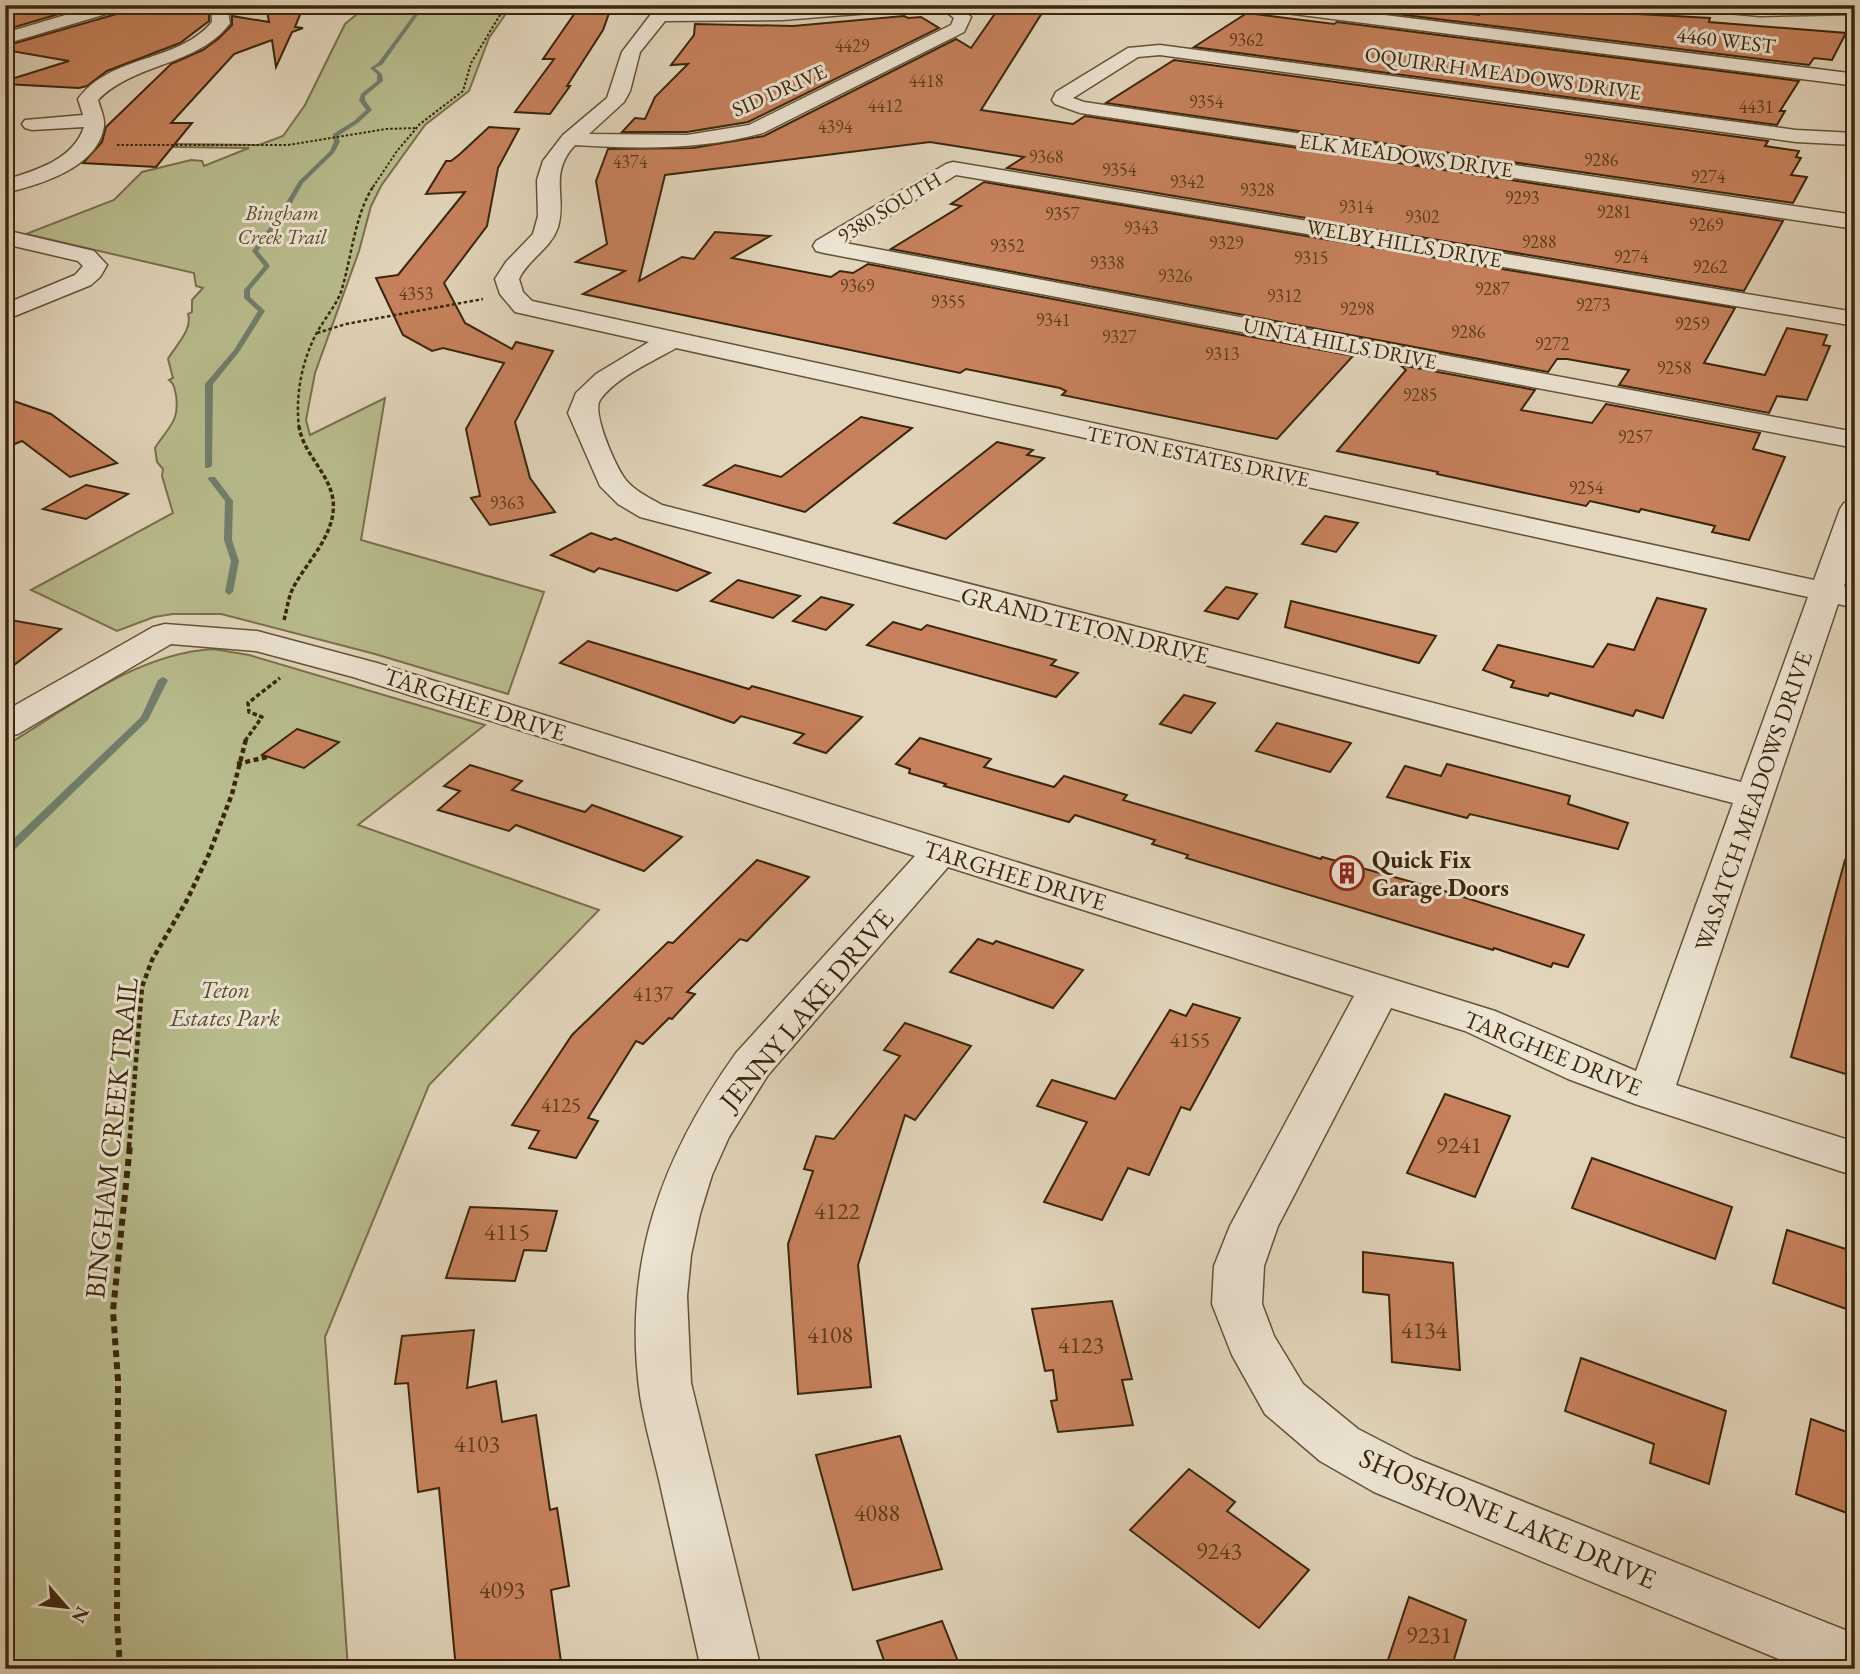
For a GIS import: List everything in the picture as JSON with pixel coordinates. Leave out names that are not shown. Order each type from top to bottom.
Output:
[{"type":"street","points":[[5,38],[117,5]]},
{"type":"street","points":[[5,187],[46,172],[76,154],[91,136],[94,120],[88,99],[94,91],[132,68],[208,37],[221,23],[219,5]]},
{"type":"street","points":[[512,294],[507,279],[509,273],[528,255],[545,232],[549,213],[546,179],[552,162],[570,139],[616,100],[631,51],[664,11],[783,15],[908,5]]},
{"type":"street","name":"SID DRIVE","points":[[570,139],[685,142],[724,137],[756,129],[958,28],[964,17],[945,5]]},
{"type":"street","name":"4460 WEST","points":[[1264,5],[1852,77]]},
{"type":"street","points":[[1695,5],[1760,11],[1855,9]]},
{"type":"street","points":[[1420,25],[1435,13]]},
{"type":"street","name":"OQUIRRH MEADOWS DRIVE","points":[[1149,50],[1853,142]]},
{"type":"street","name":"ELK MEADOWS DRIVE","points":[[1149,50],[1131,54],[1063,96],[1062,100],[1080,107],[1855,222]]},
{"type":"street","points":[[1833,96],[1838,87],[1852,77]]},
{"type":"street","points":[[1841,119],[1853,142]]},
{"type":"street","points":[[32,124],[94,120]]},
{"type":"street","name":"9380 SOUTH","points":[[824,246],[953,168]]},
{"type":"street","name":"WELBY HILLS DRIVE","points":[[953,168],[1855,319]]},
{"type":"street","points":[[5,237],[86,256],[95,265],[83,279],[5,313]]},
{"type":"street","name":"UINTA HILLS DRIVE","points":[[824,246],[1855,440]]},
{"type":"street","name":"TETON ESTATES DRIVE","points":[[512,294],[524,307],[542,313],[1840,595]]},
{"type":"street","name":"GRAND TETON DRIVE","points":[[670,341],[605,380],[586,399],[582,413],[610,480],[628,498],[651,511],[1754,797]]},
{"type":"street","name":"WASATCH MEADOWS DRIVE","points":[[1651,1093],[1754,797],[1840,595],[1855,509]]},
{"type":"street","name":"TARGHEE DRIVE","points":[[5,726],[165,634],[257,641],[354,666],[1480,1021],[1584,1068],[1651,1093],[1855,1158]]},
{"type":"street","name":"JENNY LAKE DRIVE","points":[[731,1669],[665,1385],[661,1332],[663,1284],[669,1239],[680,1195],[695,1157],[731,1092],[940,852]]},
{"type":"street","name":"SHOSHONE LAKE DRIVE","points":[[1379,990],[1254,1226],[1239,1266],[1237,1304],[1250,1341],[1284,1399],[1339,1445],[1394,1475],[1855,1662]]},
{"type":"path","points":[[283,624],[292,590],[322,545],[333,512],[333,499],[327,481],[300,434],[297,412],[301,374],[317,333],[340,295],[365,199],[397,151],[417,128],[463,92],[471,63],[506,5]]},
{"type":"path","points":[[114,145],[288,145],[386,129],[417,128]]},
{"type":"path","points":[[317,333],[346,324],[512,294]]},
{"type":"path","name":"BINGHAM CREEK TRAIL","points":[[120,1669],[117,1619],[118,1380],[113,1311],[138,1062],[137,1028],[142,987],[155,951],[193,889],[233,791],[236,764],[247,734],[262,717],[249,712],[248,703],[282,676]]},
{"type":"path","points":[[236,764],[267,757]]},
{"type":"green space","name":"Bingham Creek Trail","points":[[368,5],[512,5],[489,38],[469,91],[425,125],[381,186],[371,206],[359,251],[315,373],[306,420],[310,435],[385,398],[361,540],[544,592],[508,694],[375,654],[221,614],[173,614],[154,617],[117,631],[31,590],[173,513],[162,476],[163,469],[157,462],[155,448],[172,424],[176,412],[176,395],[169,380],[173,378],[168,359],[186,332],[188,314],[192,312],[192,300],[203,288],[196,286],[194,273],[26,234],[114,200],[142,172],[191,160],[202,161],[204,166],[249,148],[104,146],[105,143],[259,145],[283,136],[305,105],[345,24]]},
{"type":"green space","name":"Teton Estates Park","points":[[213,649],[249,655],[485,725],[358,825],[599,910],[429,1085],[325,1337],[348,1669],[5,1669],[5,746],[79,699],[130,672],[184,653]]},
{"type":"building","points":[[5,5],[89,5],[5,30]]},
{"type":"building","points":[[127,5],[179,5],[179,8],[209,12],[209,21],[180,43],[107,71],[87,86],[79,88],[5,84],[5,81],[69,61],[5,50],[5,46],[124,12]]},
{"type":"building","points":[[266,5],[304,5],[295,27],[303,28],[292,32],[276,67],[272,40],[234,54],[171,123],[192,123],[156,167],[83,163],[102,142],[106,127],[171,64],[203,50],[218,39],[232,25],[232,16],[269,22]]},
{"type":"building","points":[[583,5],[612,5],[603,30],[567,86],[570,86],[550,114],[515,112],[554,59],[543,59]]},
{"type":"building","points":[[1001,5],[1047,5],[981,110],[1073,124],[1085,116],[1783,221],[1744,291],[1007,168],[1024,157],[930,142],[665,175],[639,281],[682,257],[694,259],[715,232],[770,236],[732,258],[831,277],[840,271],[853,273],[868,264],[1353,356],[1277,439],[1062,395],[1066,391],[1060,388],[966,369],[960,373],[583,294],[625,271],[576,262],[607,244],[596,181],[608,149],[693,148],[764,136],[956,39],[971,48]]},
{"type":"building","points":[[1362,5],[1395,5],[1479,15],[1492,5],[1610,5],[1637,14],[1710,18],[1709,22],[1846,33],[1832,60],[1814,58],[1809,65],[1356,9]]},
{"type":"building","points":[[1247,13],[1799,81],[1780,111],[1785,111],[1777,125],[1194,47]]},
{"type":"building","points":[[904,16],[921,17],[939,28],[748,122],[687,132],[622,132],[635,118],[645,119],[655,97],[688,64],[671,65],[694,35],[695,24],[793,26]]},
{"type":"building","points":[[1174,60],[1768,141],[1765,146],[1799,151],[1796,157],[1801,158],[1791,175],[1807,177],[1793,203],[1106,103]]},
{"type":"building","points":[[489,127],[519,129],[498,168],[487,226],[444,283],[465,323],[512,349],[516,342],[553,351],[515,422],[530,478],[555,512],[490,525],[471,498],[480,496],[466,429],[504,363],[443,348],[432,351],[403,335],[376,278],[398,275],[465,192],[426,194],[446,161],[451,161],[460,154]]},
{"type":"building","points":[[984,182],[1735,308],[1704,363],[1765,375],[1787,328],[1827,335],[1823,345],[1830,346],[1807,400],[1777,396],[1769,413],[1619,385],[1629,370],[1557,359],[1548,372],[891,249],[961,206],[951,204]]},
{"type":"building","points":[[1400,365],[1535,390],[1521,410],[1592,423],[1606,404],[1760,433],[1753,449],[1785,457],[1749,540],[1712,532],[1715,526],[1641,509],[1639,512],[1590,501],[1586,506],[1337,451],[1406,370]]},
{"type":"building","points":[[5,398],[51,414],[117,463],[70,477],[22,441],[5,448]]},
{"type":"building","points":[[861,417],[912,428],[805,512],[704,485],[735,465],[781,477]]},
{"type":"building","points":[[997,442],[1033,450],[1027,455],[1044,458],[946,539],[894,523]]},
{"type":"building","points":[[86,485],[128,494],[86,519],[43,509]]},
{"type":"building","points":[[1325,516],[1358,523],[1336,552],[1302,544]]},
{"type":"building","points":[[591,533],[611,540],[615,538],[710,573],[677,591],[599,568],[594,572],[551,555]]},
{"type":"building","points":[[738,580],[800,596],[773,618],[711,601]]},
{"type":"building","points":[[1226,587],[1257,594],[1238,619],[1205,611]]},
{"type":"building","points":[[821,597],[853,605],[826,630],[793,621]]},
{"type":"building","points":[[1657,598],[1706,609],[1663,718],[1636,710],[1633,716],[1550,693],[1548,696],[1511,687],[1514,681],[1483,670],[1498,645],[1593,667],[1608,644],[1634,650]]},
{"type":"building","points":[[1291,601],[1436,636],[1419,663],[1285,627]]},
{"type":"building","points":[[5,619],[61,629],[5,672]]},
{"type":"building","points":[[893,622],[921,630],[927,625],[1056,660],[1051,665],[1078,673],[1056,697],[867,645]]},
{"type":"building","points":[[588,641],[749,689],[752,686],[862,717],[826,753],[794,743],[804,734],[741,716],[734,723],[560,663]]},
{"type":"building","points":[[1184,695],[1215,703],[1191,733],[1160,724]]},
{"type":"building","points":[[1277,723],[1351,743],[1330,772],[1256,751]]},
{"type":"building","points":[[297,729],[339,742],[304,768],[262,755]]},
{"type":"building","points":[[920,738],[991,759],[984,767],[1054,787],[1064,776],[1127,795],[1123,800],[1321,859],[1322,857],[1441,890],[1584,935],[1568,967],[1553,963],[1551,967],[1494,948],[1493,950],[1186,858],[1188,855],[1152,844],[1155,840],[1075,815],[1069,822],[944,786],[946,784],[909,773],[910,769],[896,764]]},
{"type":"building","points":[[1447,764],[1570,796],[1568,804],[1628,823],[1618,849],[1470,814],[1467,818],[1387,797],[1405,766],[1441,776]]},
{"type":"building","points":[[470,765],[522,781],[512,790],[585,812],[592,805],[682,837],[644,871],[516,825],[509,831],[438,810],[460,791],[444,786]]},
{"type":"building","points":[[757,860],[809,877],[747,941],[740,939],[687,992],[695,994],[672,1019],[669,1018],[643,1044],[636,1041],[588,1118],[598,1121],[576,1158],[529,1148],[539,1131],[512,1125],[572,1035],[668,942],[673,943]]},
{"type":"building","points":[[1845,860],[1855,862],[1855,1077],[1791,1057]]},
{"type":"building","points":[[978,939],[993,944],[996,941],[1083,970],[1053,1008],[950,972]]},
{"type":"building","points":[[1193,1004],[1240,1018],[1190,1110],[1181,1107],[1149,1175],[1128,1168],[1102,1220],[1044,1202],[1087,1122],[1037,1106],[1052,1080],[1115,1099],[1170,1010],[1186,1016]]},
{"type":"building","points":[[905,1023],[971,1046],[915,1120],[905,1115],[858,1265],[871,1387],[798,1394],[788,1244],[813,1171],[804,1169],[816,1136],[834,1139],[900,1056],[884,1050]]},
{"type":"building","points":[[1445,1094],[1510,1116],[1475,1197],[1407,1173]]},
{"type":"building","points":[[1592,1158],[1732,1207],[1715,1259],[1572,1208]]},
{"type":"building","points":[[470,1207],[557,1211],[546,1251],[524,1250],[515,1281],[446,1278]]},
{"type":"building","points":[[1787,1230],[1855,1252],[1855,1312],[1773,1283]]},
{"type":"building","points":[[1363,1252],[1453,1263],[1460,1370],[1392,1362],[1389,1295],[1363,1292]]},
{"type":"building","points":[[1112,1301],[1132,1379],[1122,1380],[1133,1425],[1058,1432],[1051,1401],[1057,1400],[1053,1370],[1045,1371],[1032,1309]]},
{"type":"building","points":[[474,1330],[467,1388],[496,1381],[502,1422],[536,1415],[550,1510],[557,1508],[569,1586],[551,1590],[562,1669],[456,1669],[439,1488],[418,1492],[408,1383],[395,1384],[402,1336]]},
{"type":"building","points":[[1581,1358],[1726,1411],[1709,1484],[1650,1463],[1654,1444],[1565,1411]]},
{"type":"building","points":[[1811,1419],[1855,1435],[1855,1516],[1796,1494]]},
{"type":"building","points":[[900,1436],[942,1569],[853,1590],[816,1455]]},
{"type":"building","points":[[1189,1469],[1235,1502],[1227,1511],[1309,1570],[1259,1628],[1130,1530]]},
{"type":"building","points":[[1409,1597],[1466,1620],[1451,1669],[1385,1669]]},
{"type":"building","points":[[942,1621],[961,1669],[887,1669],[877,1641]]},
{"type":"waterway","points":[[208,466],[209,384],[237,351],[262,311],[247,298],[247,290],[267,266],[255,251],[281,217],[301,182],[332,152],[337,142],[335,135],[369,110],[362,100],[363,95],[380,81],[379,74],[372,68],[380,64],[423,5]]},
{"type":"waterway","points":[[212,479],[229,501],[228,540],[235,561],[229,592]]},
{"type":"waterway","points":[[5,853],[145,718],[163,680]]},
{"type":"place","name":"Quick Fix Garage Doors","points":[[1347,873]]}]
